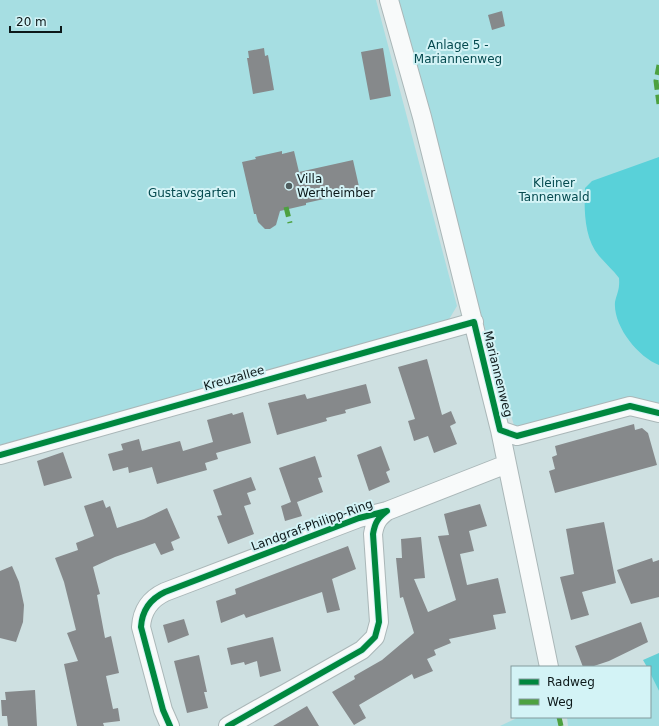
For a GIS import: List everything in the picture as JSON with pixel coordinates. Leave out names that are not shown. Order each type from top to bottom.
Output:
[{"type":"street","name":"Mariannenweg","points":[[389,0],[422,117],[500,430],[549,666]]},
{"type":"street","name":"Kreuzallee","points":[[0,455],[474,322]]},
{"type":"street","points":[[500,430],[517,436],[630,406],[659,413]]},
{"type":"street","name":"Landgraf-Philipp-Ring","points":[[170,726],[163,710],[141,627],[143,614],[152,600],[165,592],[359,518],[387,511],[507,464]]},
{"type":"street","name":"Landgraf-Philipp-Ring","points":[[228,726],[362,650],[374,637],[379,622],[373,534],[378,518],[387,511]]},
{"type":"green space","name":"Gustavsgarten","points":[[0,0],[376,0],[457,306],[448,321],[0,445]]},
{"type":"green space","name":"Kleiner Tannenwald","points":[[389,0],[659,0],[659,408],[516,432],[422,117]]},
{"type":"green space","points":[[651,675],[659,691],[659,726],[568,726],[567,718],[651,718]]},
{"type":"green space","points":[[517,718],[557,718],[558,726],[500,726]]},
{"type":"shaded area","points":[[659,157],[659,365],[651,361],[635,348],[628,340],[618,321],[615,311],[615,302],[619,288],[619,278],[600,257],[591,242],[585,215],[585,188],[592,181]]},
{"type":"shaded area","points":[[659,653],[659,691],[651,675],[651,666],[646,666],[643,660]]},
{"type":"building","points":[[502,11],[505,26],[492,30],[488,15]]},
{"type":"building","points":[[264,48],[265,56],[268,55],[274,90],[253,94],[247,58],[249,58],[248,51]]},
{"type":"building","points":[[383,48],[391,96],[370,100],[361,52]]},
{"type":"building","name":"Villa Wertheimber","points":[[282,151],[282,154],[294,151],[299,172],[353,160],[360,191],[306,203],[306,205],[280,211],[276,225],[270,229],[265,229],[258,222],[256,214],[254,214],[242,162],[256,159],[255,157]]},
{"type":"building","points":[[427,359],[442,415],[451,411],[456,423],[450,426],[457,444],[434,453],[428,436],[414,441],[408,421],[415,419],[398,367]]},
{"type":"building","points":[[366,384],[371,403],[345,410],[346,413],[326,418],[327,421],[277,435],[268,403],[305,394],[307,399]]},
{"type":"building","points":[[243,412],[251,443],[216,453],[218,459],[205,463],[207,470],[157,484],[152,467],[129,473],[128,467],[113,471],[108,454],[123,450],[121,444],[139,439],[142,451],[180,441],[183,451],[213,442],[207,420],[232,413],[233,415]]},
{"type":"building","points":[[634,424],[635,430],[642,428],[648,433],[657,465],[555,493],[549,471],[555,469],[552,457],[557,455],[555,446]]},
{"type":"building","points":[[381,446],[390,470],[386,472],[390,482],[369,491],[357,455]]},
{"type":"building","points":[[63,452],[72,478],[44,486],[37,461]]},
{"type":"building","points":[[315,456],[322,477],[318,478],[323,492],[297,502],[302,516],[285,521],[281,506],[291,502],[279,468]]},
{"type":"building","points":[[251,477],[256,490],[247,493],[251,504],[244,506],[254,534],[228,544],[217,516],[222,515],[213,490]]},
{"type":"building","points":[[103,500],[106,508],[110,506],[117,528],[144,519],[167,508],[180,538],[171,542],[174,550],[161,555],[155,543],[115,557],[93,567],[100,594],[97,595],[105,638],[111,636],[119,673],[106,676],[113,709],[118,708],[120,721],[103,723],[104,726],[77,726],[64,664],[78,661],[67,633],[76,630],[64,582],[55,558],[78,550],[76,543],[94,536],[84,506]]},
{"type":"building","points":[[480,504],[487,526],[469,531],[474,551],[460,554],[467,585],[498,578],[506,613],[493,615],[496,629],[449,639],[451,643],[434,650],[436,655],[427,659],[433,671],[414,679],[412,674],[359,705],[366,718],[354,725],[332,692],[355,679],[354,676],[382,660],[414,633],[403,597],[400,598],[396,558],[402,558],[401,539],[421,537],[425,578],[414,579],[428,612],[456,600],[438,536],[449,535],[444,514]]},
{"type":"building","points":[[604,522],[616,583],[582,592],[589,615],[571,620],[560,577],[574,574],[566,529]]},
{"type":"building","points":[[348,546],[356,569],[332,579],[340,610],[327,613],[322,592],[246,618],[244,614],[221,623],[216,601],[236,594],[235,589]]},
{"type":"building","points":[[652,558],[653,562],[659,560],[659,597],[631,604],[617,570]]},
{"type":"building","points":[[12,566],[19,582],[24,605],[23,622],[16,642],[0,638],[0,571]]},
{"type":"building","points":[[184,619],[189,635],[168,643],[163,625]]},
{"type":"building","points":[[641,622],[648,642],[609,661],[594,666],[583,666],[575,646]]},
{"type":"building","points":[[273,637],[281,671],[260,677],[257,661],[245,665],[244,662],[231,665],[227,648]]},
{"type":"building","points":[[199,655],[207,692],[204,692],[208,708],[187,713],[174,661]]},
{"type":"building","points":[[35,690],[37,726],[8,726],[7,716],[2,716],[1,700],[6,700],[5,692]]},
{"type":"building","points":[[307,706],[319,726],[273,726]]},
{"type":"marked path","points":[[659,65],[656,81],[659,104]]},
{"type":"marked path","points":[[286,207],[290,223]]},
{"type":"marked path","points":[[559,718],[561,726]]},
{"type":"cycle path","points":[[0,455],[474,322],[500,430],[517,436],[630,406],[659,413]]},
{"type":"cycle path","points":[[170,726],[163,710],[141,627],[145,610],[155,598],[165,592],[359,518],[387,511],[377,521],[373,534],[379,622],[375,637],[362,650],[228,726]]},
{"type":"place","name":"Villa Wertheimber","points":[[289,186]]},
{"type":"park label","name":"Anlage 5 - Mariannenweg","points":[[458,52]]}]
